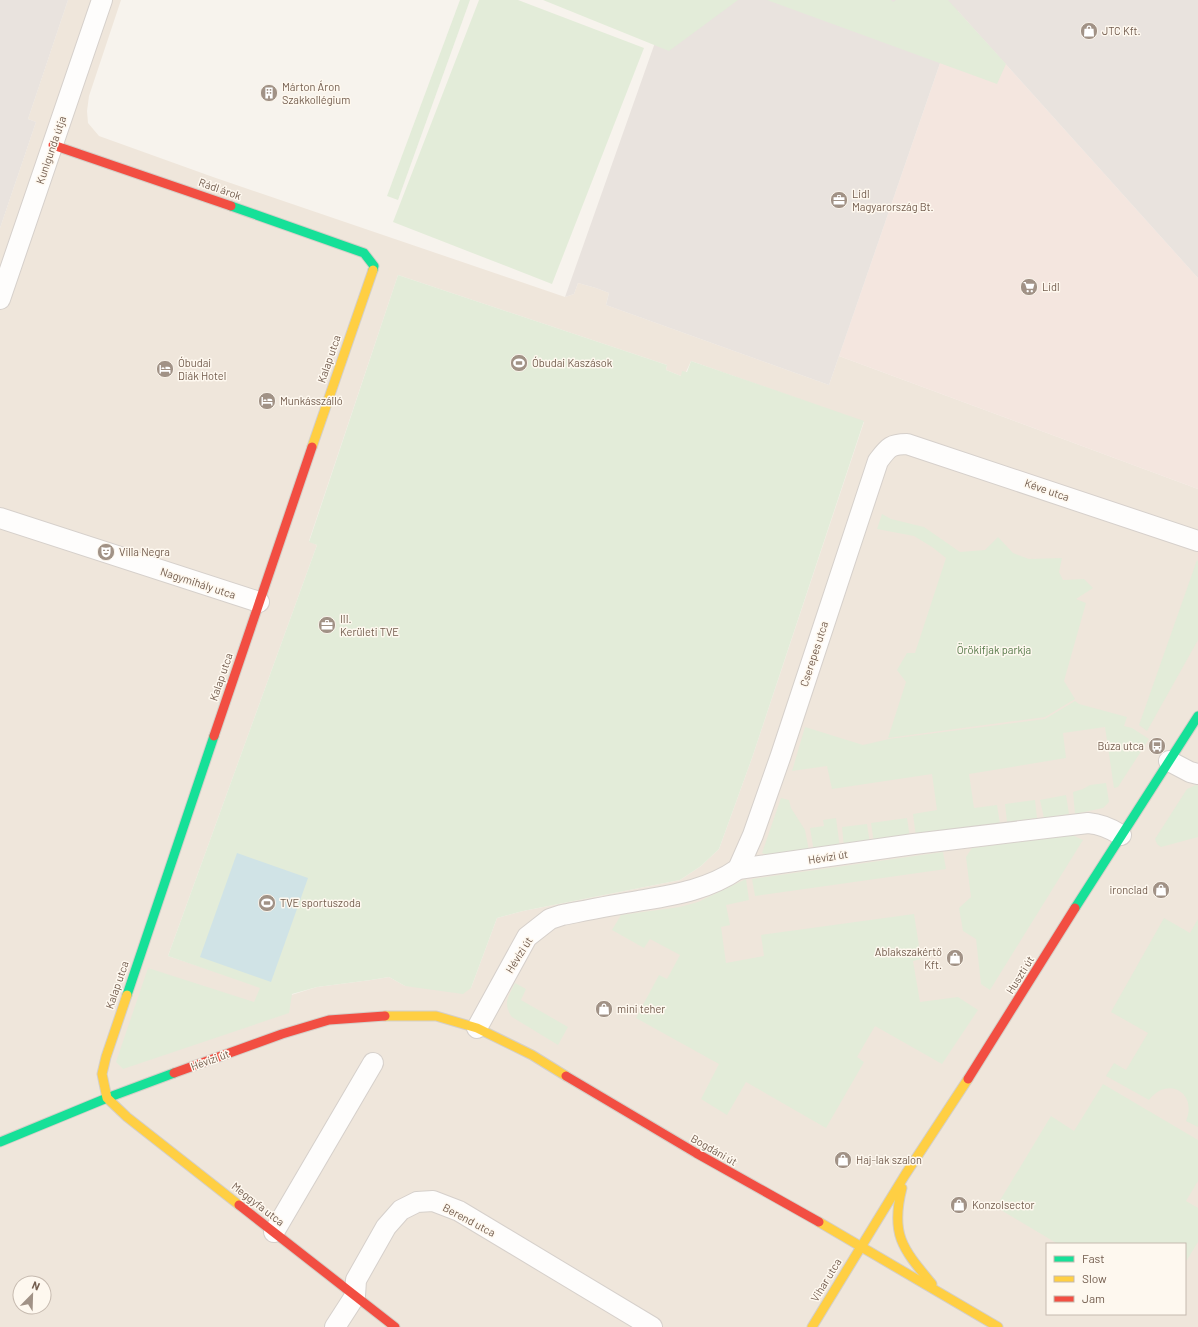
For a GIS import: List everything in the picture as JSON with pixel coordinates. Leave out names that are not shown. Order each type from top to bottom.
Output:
[{"type":"street","name":"Kunigunda útja","points":[[0,299],[102,0]]},
{"type":"street","name":"Rádl árok","points":[[53,145],[350,247],[364,254],[374,266]]},
{"type":"street","name":"Kalap utca","points":[[107,1098],[102,1074],[106,1057],[374,266]]},
{"type":"street","name":"Kéve utca","points":[[896,444],[912,445],[1198,541]]},
{"type":"street","name":"Cserepes utca","points":[[738,869],[753,835],[781,755],[878,462],[888,448],[896,444]]},
{"type":"street","name":"Nagymihály utca","points":[[0,518],[259,602]]},
{"type":"street","name":"Huszti út","points":[[861,1246],[1198,716]]},
{"type":"street","points":[[1169,761],[1190,772],[1198,774]]},
{"type":"street","name":"Hévízi út","points":[[0,1142],[107,1098],[282,1034],[329,1020],[396,1015],[436,1016],[477,1028],[527,937],[550,919],[562,915],[684,894],[721,880],[738,869],[914,844],[1088,823],[1098,824],[1110,828],[1121,835]]},
{"type":"street","name":"Bogdáni út","points":[[477,1028],[532,1056],[696,1153],[861,1246],[998,1327]]},
{"type":"street","points":[[274,1232],[373,1063]]},
{"type":"street","name":"Meggyfa utca","points":[[107,1098],[127,1117],[395,1327]]},
{"type":"street","name":"Bogdáni út","points":[[905,1175],[897,1213],[898,1234],[918,1266],[939,1293]]},
{"type":"street","name":"Berend utca","points":[[335,1327],[355,1296],[356,1280],[386,1227],[401,1210],[417,1202],[434,1201],[459,1211],[652,1327]]},
{"type":"street","name":"Vihar utca","points":[[812,1327],[861,1246]]},
{"type":"shaded area","points":[[0,0],[68,0],[28,119],[36,122],[0,228]]},
{"type":"shaded area","points":[[68,0],[121,0],[89,96],[87,111],[88,123],[99,136],[213,177],[565,297],[574,294],[578,283],[596,288],[609,293],[606,305],[829,385],[839,356],[1198,489],[1198,1327],[0,1327],[0,228],[36,122],[28,119]],"holes":[[[398,275],[667,365],[666,370],[681,376],[686,372],[691,361],[864,422],[752,758],[719,849],[701,866],[680,880],[523,911],[497,918],[471,988],[405,986],[389,977],[317,987],[288,996],[168,956],[317,545],[309,541]]]},
{"type":"shaded area","points":[[568,0],[1198,0],[1198,278],[958,11],[829,385],[606,305],[609,293],[596,288],[578,283],[574,294],[565,297],[657,37]]},
{"type":"shaded area","points":[[958,11],[1198,278],[1198,489],[839,356]]},
{"type":"shaded area","name":"TVE sportuszoda","points":[[237,853],[308,878],[271,982],[200,957]]},
{"type":"green space","points":[[460,0],[470,0],[398,200],[387,196]]},
{"type":"green space","points":[[479,0],[518,0],[644,48],[552,284],[393,222]]},
{"type":"green space","points":[[543,0],[738,0],[669,51]]},
{"type":"green space","points":[[767,0],[891,0],[893,2],[896,0],[948,0],[1006,64],[997,84]]},
{"type":"green space","points":[[398,275],[667,365],[666,370],[681,376],[682,371],[687,372],[691,361],[864,421],[752,758],[719,849],[701,866],[680,880],[523,911],[497,918],[471,988],[463,994],[405,986],[389,977],[317,987],[292,994],[289,1013],[123,1069],[116,1062],[148,968],[254,1002],[260,988],[168,956],[317,545],[309,542]]},
{"type":"green space","name":"Örökifjak parkja","points":[[882,514],[891,519],[924,527],[960,552],[985,550],[998,537],[1013,553],[1029,559],[1062,558],[1059,572],[1063,580],[1084,579],[1093,588],[1076,599],[1086,603],[1064,681],[1075,699],[1045,717],[888,738],[906,682],[897,670],[907,653],[915,653],[946,558],[914,536],[877,529]]},
{"type":"green space","points":[[1197,560],[1198,640],[1147,731],[1139,725]]},
{"type":"green space","points":[[1075,701],[1079,704],[1127,717],[1124,726],[1132,728],[1149,739],[1118,787],[1114,788],[1105,727],[1063,733],[1066,758],[969,774],[974,808],[997,805],[1000,824],[916,837],[913,814],[937,810],[932,774],[832,789],[827,766],[792,771],[805,727],[863,745],[889,739],[1045,719]]},
{"type":"green space","points":[[1106,783],[1109,802],[1103,808],[1075,814],[1073,792],[1090,785]]},
{"type":"green space","points":[[1198,784],[1198,837],[1161,847],[1157,844],[1155,839],[1187,789]]},
{"type":"green space","points":[[1066,795],[1069,814],[1044,818],[1040,800]]},
{"type":"green space","points":[[781,798],[789,800],[791,808],[805,830],[809,851],[774,857],[762,853]]},
{"type":"green space","points":[[1035,800],[1037,818],[1007,822],[1005,804]]},
{"type":"green space","points":[[836,818],[840,848],[814,852],[810,828],[824,826],[823,820]]},
{"type":"green space","points":[[907,818],[910,838],[874,843],[871,823]]},
{"type":"green space","points":[[867,824],[870,844],[844,847],[842,827]]},
{"type":"green space","points":[[1072,835],[1083,840],[990,990],[981,984],[976,939],[963,931],[959,908],[971,897],[966,857],[972,848]]},
{"type":"green space","points":[[943,852],[946,869],[755,896],[752,879]]},
{"type":"green space","points":[[746,879],[749,900],[726,905],[730,925],[721,927],[726,963],[764,956],[761,935],[914,914],[921,959],[913,961],[920,1002],[958,997],[978,1010],[942,1064],[875,1026],[857,1057],[864,1062],[826,1128],[746,1082],[727,1115],[701,1099],[719,1064],[636,1018],[659,975],[667,979],[680,955],[650,939],[644,948],[612,930],[621,915],[680,907],[698,902]]},
{"type":"green space","points":[[1164,918],[1190,933],[1198,919],[1198,1127],[1186,1121],[1189,1111],[1188,1102],[1184,1095],[1179,1091],[1172,1088],[1164,1089],[1156,1093],[1149,1100],[1106,1076],[1114,1063],[1126,1070],[1148,1033],[1111,1012]]},
{"type":"green space","points":[[515,983],[526,989],[521,1000],[568,1027],[558,1045],[512,1017],[507,1008],[507,1004]]},
{"type":"green space","points":[[1103,1084],[1198,1140],[1198,1181],[1186,1201],[1198,1208],[1198,1242],[1186,1261],[1186,1243],[1056,1243],[996,1207],[1051,1116],[1074,1131]]},
{"type":"traffic: fast","points":[[231,206],[364,253],[374,266],[373,270]]},
{"type":"traffic: fast","points":[[1075,908],[1198,716]]},
{"type":"traffic: fast","points":[[127,995],[214,736]]},
{"type":"traffic: fast","points":[[0,1142],[107,1098],[174,1073]]},
{"type":"traffic: slow","points":[[312,447],[373,270]]},
{"type":"traffic: slow","points":[[127,995],[106,1057],[102,1074],[107,1098],[127,1117],[239,1205]]},
{"type":"traffic: slow","points":[[385,1016],[436,1016],[477,1028],[532,1055],[566,1076]]},
{"type":"traffic: slow","points":[[812,1327],[905,1175],[968,1079]]},
{"type":"traffic: slow","points":[[902,1188],[898,1218],[902,1240],[913,1261],[932,1284]]},
{"type":"traffic: slow","points":[[819,1222],[998,1327]]},
{"type":"traffic: jam","points":[[53,145],[231,206]]},
{"type":"traffic: jam","points":[[214,736],[312,447]]},
{"type":"traffic: jam","points":[[968,1079],[1075,908]]},
{"type":"traffic: jam","points":[[174,1073],[282,1034],[329,1020],[385,1016]]},
{"type":"traffic: jam","points":[[566,1076],[696,1153],[819,1222]]},
{"type":"traffic: jam","points":[[239,1205],[395,1327]]},
{"type":"place","name":"JTC Kft.","points":[[1089,31]]},
{"type":"place","name":"Márton Áron Szakkollégium","points":[[269,93]]},
{"type":"place","name":"Lidl Magyarország Bt.","points":[[839,200]]},
{"type":"place","name":"Lidl","points":[[1029,287]]},
{"type":"place","name":"Óbudai Kaszások","points":[[519,363]]},
{"type":"place","name":"Óbudai Diák Hotel","points":[[165,369]]},
{"type":"place","name":"Munkásszálló","points":[[267,401]]},
{"type":"place","name":"Villa Negra","points":[[106,552]]},
{"type":"place","name":"III. Kerületi TVE","points":[[327,625]]},
{"type":"place","name":"Búza utca","points":[[1157,746]]},
{"type":"place","name":"ironclad","points":[[1161,890]]},
{"type":"place","name":"TVE sportuszoda","points":[[267,903]]},
{"type":"place","name":"Ablakszakértő Kft.","points":[[955,958]]},
{"type":"place","name":"mini teher","points":[[604,1009]]},
{"type":"place","name":"Haj-lak szalon","points":[[843,1160]]},
{"type":"place","name":"Konzolsector","points":[[959,1205]]}]
